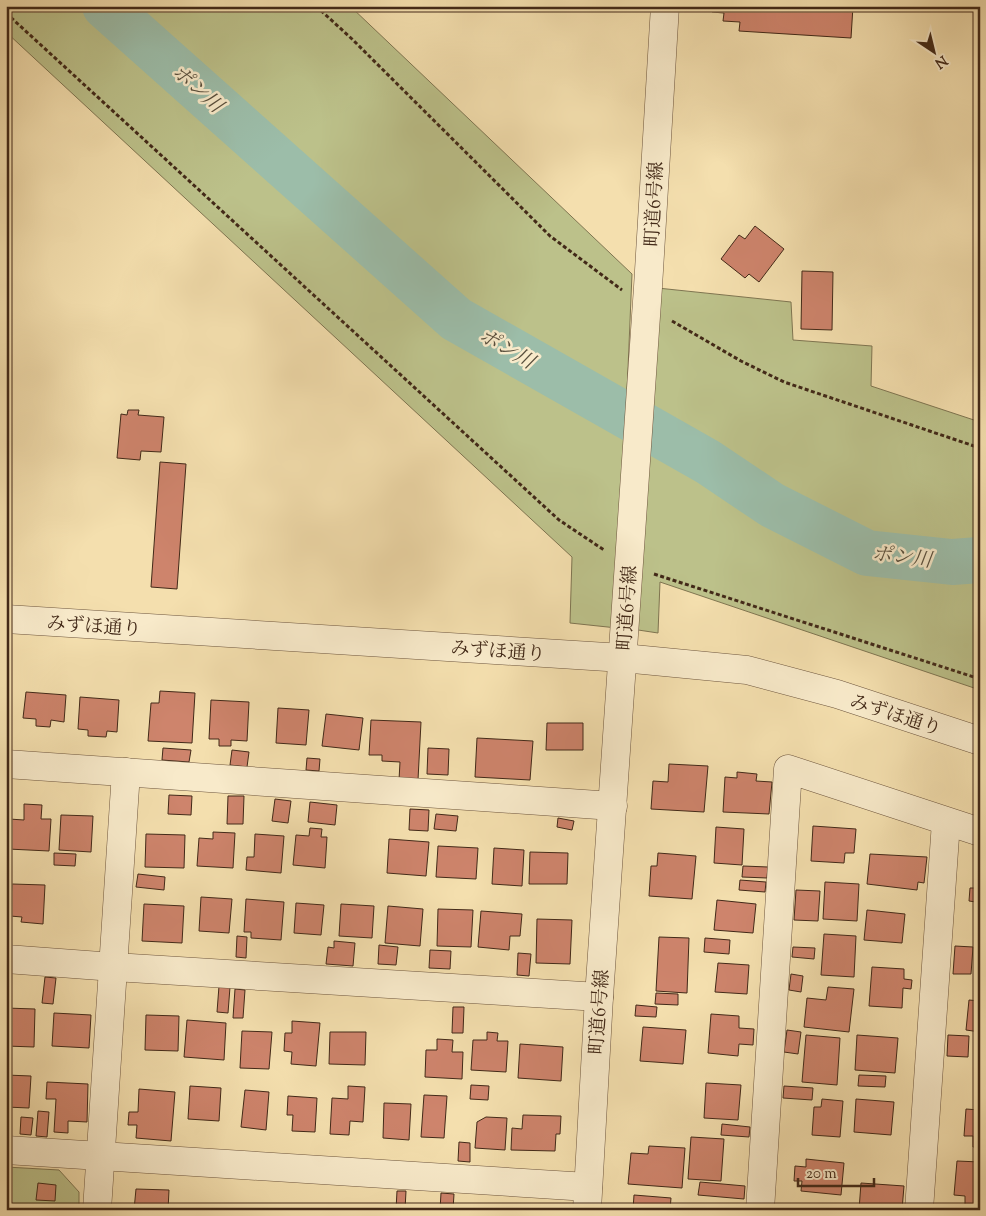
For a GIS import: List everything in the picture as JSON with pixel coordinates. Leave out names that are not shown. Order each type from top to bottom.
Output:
[{"type":"street","name":"町道6号線","points":[[587,1198],[665,6]]},
{"type":"street","name":"みずほ通り","points":[[6,619],[623,658],[747,670],[837,694],[980,741]]},
{"type":"street","points":[[6,764],[613,806]]},
{"type":"street","points":[[760,1210],[788,769],[980,832]]},
{"type":"street","points":[[97,1210],[126,772]]},
{"type":"street","points":[[919,1210],[946,822]]},
{"type":"street","points":[[6,959],[114,968],[599,997]]},
{"type":"street","points":[[6,1150],[100,1156],[587,1198]]},
{"type":"path","points":[[316,6],[352,39],[550,236],[646,316],[784,382],[980,448]]},
{"type":"path","points":[[6,13],[559,520],[630,556],[980,679]]},
{"type":"green space","points":[[6,6],[350,6],[632,274],[617,628],[570,623],[572,557],[6,32]]},
{"type":"green space","points":[[648,287],[791,302],[793,340],[872,346],[871,386],[980,422],[980,690],[660,582],[658,633],[625,628]]},
{"type":"green space","points":[[6,1167],[59,1170],[79,1192],[79,1210],[6,1210]]},
{"type":"building","points":[[712,6],[853,6],[851,38],[739,31],[740,22],[723,21],[724,13],[712,12]]},
{"type":"building","points":[[755,226],[784,249],[759,282],[749,274],[745,278],[721,259],[739,235],[745,239]]},
{"type":"building","points":[[802,271],[833,272],[832,330],[801,329]]},
{"type":"building","points":[[128,410],[139,410],[138,415],[164,417],[161,452],[141,451],[140,460],[117,458],[121,414],[127,415]]},
{"type":"building","points":[[160,462],[186,464],[177,589],[151,587]]},
{"type":"building","points":[[6,689],[10,689],[9,726],[6,726]]},
{"type":"building","points":[[160,691],[195,693],[192,743],[148,741],[151,703],[159,703]]},
{"type":"building","points":[[26,692],[66,695],[64,722],[51,720],[50,727],[36,726],[36,719],[23,718]]},
{"type":"building","points":[[80,697],[119,700],[117,732],[107,731],[106,737],[88,736],[88,730],[78,729]]},
{"type":"building","points":[[211,700],[249,702],[247,741],[231,740],[231,746],[219,746],[219,739],[209,739]]},
{"type":"building","points":[[278,708],[309,710],[306,745],[276,743]]},
{"type":"building","points":[[326,714],[363,718],[359,750],[322,746]]},
{"type":"building","points":[[371,720],[421,722],[418,780],[399,780],[400,762],[382,761],[382,755],[369,755]]},
{"type":"building","points":[[547,723],[583,723],[583,750],[546,750]]},
{"type":"building","points":[[477,738],[533,741],[530,780],[475,777]]},
{"type":"building","points":[[163,748],[191,750],[189,762],[162,760]]},
{"type":"building","points":[[428,748],[449,749],[448,775],[427,774]]},
{"type":"building","points":[[232,750],[249,752],[247,767],[230,765]]},
{"type":"building","points":[[307,758],[320,759],[319,771],[306,770]]},
{"type":"building","points":[[669,764],[708,766],[704,812],[651,809],[653,781],[668,782]]},
{"type":"building","points":[[737,772],[757,774],[756,781],[772,782],[769,814],[723,812],[725,777],[737,778]]},
{"type":"building","points":[[169,795],[192,796],[191,815],[168,814]]},
{"type":"building","points":[[228,796],[244,796],[243,824],[227,824]]},
{"type":"building","points":[[275,799],[291,801],[288,823],[272,821]]},
{"type":"building","points":[[310,802],[337,805],[335,825],[308,822]]},
{"type":"building","points":[[24,804],[42,805],[41,819],[51,819],[49,851],[8,849],[9,819],[24,820]]},
{"type":"building","points":[[410,809],[429,810],[428,831],[409,830]]},
{"type":"building","points":[[436,814],[458,816],[456,831],[434,829]]},
{"type":"building","points":[[61,815],[93,816],[91,852],[59,850]]},
{"type":"building","points":[[558,818],[574,821],[572,830],[557,827]]},
{"type":"building","points":[[813,826],[856,829],[854,853],[845,853],[844,863],[811,861]]},
{"type":"building","points":[[716,827],[744,829],[742,865],[714,863]]},
{"type":"building","points":[[310,828],[322,829],[321,837],[327,837],[325,868],[293,865],[296,835],[309,836]]},
{"type":"building","points":[[213,832],[235,833],[233,868],[197,866],[199,838],[213,839]]},
{"type":"building","points":[[146,834],[185,835],[184,868],[145,867]]},
{"type":"building","points":[[255,834],[284,836],[281,873],[246,870],[247,857],[254,857]]},
{"type":"building","points":[[389,839],[429,842],[426,876],[387,873]]},
{"type":"building","points":[[438,846],[478,848],[476,879],[436,877]]},
{"type":"building","points":[[494,848],[524,850],[522,886],[492,884]]},
{"type":"building","points":[[530,852],[568,853],[567,884],[529,884]]},
{"type":"building","points":[[54,853],[76,854],[75,866],[54,865]]},
{"type":"building","points":[[658,853],[696,856],[692,899],[649,896],[651,866],[657,866]]},
{"type":"building","points":[[870,854],[927,857],[924,883],[918,882],[917,890],[867,884]]},
{"type":"building","points":[[743,866],[768,867],[767,878],[742,877]]},
{"type":"building","points":[[976,869],[980,869],[980,909],[975,909],[976,902],[969,901],[970,888],[975,888]]},
{"type":"building","points":[[138,874],[165,877],[164,890],[136,887]]},
{"type":"building","points":[[740,880],[766,882],[765,892],[739,890]]},
{"type":"building","points":[[825,882],[859,884],[857,921],[823,919]]},
{"type":"building","points":[[12,884],[45,885],[43,924],[21,922],[22,917],[10,916]]},
{"type":"building","points":[[796,890],[820,891],[818,921],[794,920]]},
{"type":"building","points":[[201,897],[232,899],[229,933],[199,931]]},
{"type":"building","points":[[246,899],[284,902],[281,940],[251,938],[251,932],[244,932]]},
{"type":"building","points":[[717,900],[756,904],[753,933],[714,930]]},
{"type":"building","points":[[296,903],[324,905],[321,935],[294,933]]},
{"type":"building","points":[[144,904],[184,906],[182,943],[142,941]]},
{"type":"building","points":[[341,904],[374,906],[372,938],[339,936]]},
{"type":"building","points":[[388,906],[423,909],[420,946],[385,943]]},
{"type":"building","points":[[438,909],[473,910],[471,947],[437,946]]},
{"type":"building","points":[[867,910],[905,914],[902,943],[864,940]]},
{"type":"building","points":[[481,911],[522,914],[520,936],[510,936],[509,950],[478,947]]},
{"type":"building","points":[[537,919],[572,920],[570,964],[536,963]]},
{"type":"building","points":[[824,934],[856,936],[854,977],[821,975]]},
{"type":"building","points":[[978,934],[980,934],[980,968],[975,968]]},
{"type":"building","points":[[237,936],[247,937],[246,958],[236,957]]},
{"type":"building","points":[[659,937],[689,938],[687,993],[656,991]]},
{"type":"building","points":[[705,938],[730,940],[729,954],[704,952]]},
{"type":"building","points":[[334,941],[355,943],[353,966],[326,964],[328,947],[334,948]]},
{"type":"building","points":[[379,945],[398,947],[396,965],[378,964]]},
{"type":"building","points":[[955,946],[973,947],[971,974],[953,974]]},
{"type":"building","points":[[793,947],[815,948],[814,959],[792,957]]},
{"type":"building","points":[[430,950],[451,951],[450,969],[429,968]]},
{"type":"building","points":[[518,953],[531,954],[529,976],[517,975]]},
{"type":"building","points":[[718,963],[749,965],[747,994],[715,992]]},
{"type":"building","points":[[872,967],[904,969],[904,979],[912,980],[911,989],[903,988],[902,1008],[869,1006]]},
{"type":"building","points":[[791,974],[803,976],[801,992],[789,990]]},
{"type":"building","points":[[45,977],[56,978],[53,1004],[42,1003]]},
{"type":"building","points":[[219,986],[230,987],[228,1013],[217,1012]]},
{"type":"building","points":[[828,987],[854,989],[849,1032],[804,1027],[807,998],[826,1000]]},
{"type":"building","points":[[235,989],[245,990],[243,1018],[233,1018]]},
{"type":"building","points":[[656,993],[678,994],[678,1005],[655,1004]]},
{"type":"building","points":[[969,1000],[980,1001],[980,1032],[966,1030]]},
{"type":"building","points":[[636,1005],[657,1007],[656,1017],[635,1016]]},
{"type":"building","points":[[453,1007],[464,1007],[463,1033],[452,1033]]},
{"type":"building","points":[[6,1008],[35,1009],[34,1047],[6,1046]]},
{"type":"building","points":[[54,1013],[91,1015],[89,1048],[52,1046]]},
{"type":"building","points":[[711,1014],[739,1016],[739,1028],[754,1029],[753,1045],[739,1044],[738,1056],[708,1053]]},
{"type":"building","points":[[146,1015],[179,1016],[178,1051],[145,1050]]},
{"type":"building","points":[[187,1020],[226,1023],[224,1060],[184,1057]]},
{"type":"building","points":[[292,1021],[320,1023],[316,1066],[291,1064],[292,1052],[284,1051],[285,1033],[292,1033]]},
{"type":"building","points":[[643,1027],[686,1030],[683,1064],[640,1061]]},
{"type":"building","points":[[787,1030],[801,1032],[798,1054],[784,1052]]},
{"type":"building","points":[[242,1031],[272,1032],[269,1069],[240,1068]]},
{"type":"building","points":[[330,1032],[366,1032],[365,1065],[329,1064]]},
{"type":"building","points":[[487,1032],[498,1033],[497,1041],[508,1041],[506,1072],[471,1070],[473,1040],[487,1040]]},
{"type":"building","points":[[806,1035],[840,1038],[837,1085],[802,1082]]},
{"type":"building","points":[[857,1035],[898,1038],[895,1073],[855,1070]]},
{"type":"building","points":[[948,1035],[969,1036],[968,1057],[947,1056]]},
{"type":"building","points":[[437,1039],[453,1040],[452,1052],[463,1052],[462,1079],[425,1077],[426,1050],[437,1050]]},
{"type":"building","points":[[520,1044],[563,1047],[561,1081],[518,1078]]},
{"type":"building","points":[[980,1056],[980,1088],[976,1088]]},
{"type":"building","points":[[6,1075],[31,1076],[29,1108],[6,1107]]},
{"type":"building","points":[[859,1075],[886,1076],[885,1087],[858,1086]]},
{"type":"building","points":[[47,1082],[88,1084],[87,1122],[68,1121],[68,1133],[54,1132],[56,1099],[46,1099]]},
{"type":"building","points":[[706,1083],[741,1085],[738,1120],[704,1118]]},
{"type":"building","points":[[471,1085],[489,1086],[488,1100],[470,1099]]},
{"type":"building","points":[[190,1086],[221,1088],[219,1121],[188,1119]]},
{"type":"building","points":[[348,1086],[365,1087],[363,1122],[350,1121],[349,1135],[330,1134],[332,1098],[348,1099]]},
{"type":"building","points":[[784,1086],[813,1088],[812,1100],[783,1098]]},
{"type":"building","points":[[139,1089],[175,1092],[171,1141],[136,1138],[137,1125],[128,1125],[129,1112],[138,1112]]},
{"type":"building","points":[[245,1090],[269,1092],[266,1130],[241,1127]]},
{"type":"building","points":[[424,1095],[447,1096],[444,1138],[421,1137]]},
{"type":"building","points":[[288,1096],[317,1098],[315,1132],[292,1131],[293,1115],[287,1115]]},
{"type":"building","points":[[822,1099],[843,1101],[840,1137],[812,1135],[814,1107],[821,1107]]},
{"type":"building","points":[[856,1099],[894,1102],[891,1135],[854,1132]]},
{"type":"building","points":[[384,1103],[411,1104],[409,1140],[383,1138]]},
{"type":"building","points":[[966,1109],[980,1110],[980,1147],[973,1147],[973,1136],[964,1136]]},
{"type":"building","points":[[38,1111],[49,1112],[47,1137],[36,1136]]},
{"type":"building","points":[[523,1115],[561,1116],[560,1134],[556,1134],[555,1151],[511,1150],[512,1128],[522,1129]]},
{"type":"building","points":[[21,1117],[33,1118],[31,1135],[20,1134]]},
{"type":"building","points":[[486,1117],[507,1118],[505,1150],[475,1148],[477,1122]]},
{"type":"building","points":[[722,1124],[750,1127],[749,1137],[721,1135]]},
{"type":"building","points":[[691,1137],[724,1139],[721,1181],[688,1179]]},
{"type":"building","points":[[459,1142],[470,1143],[470,1162],[458,1161]]},
{"type":"building","points":[[649,1146],[685,1148],[682,1188],[628,1184],[631,1153],[648,1154]]},
{"type":"building","points":[[806,1159],[844,1163],[841,1195],[801,1191],[802,1181],[794,1181],[795,1166],[806,1167]]},
{"type":"building","points":[[957,1161],[980,1162],[980,1206],[965,1205],[965,1196],[954,1195]]},
{"type":"building","points":[[700,1182],[745,1186],[744,1199],[698,1195]]},
{"type":"building","points":[[38,1183],[56,1185],[55,1201],[36,1200]]},
{"type":"building","points":[[861,1183],[904,1186],[902,1210],[859,1210]]},
{"type":"building","points":[[136,1189],[169,1190],[168,1210],[134,1210]]},
{"type":"building","points":[[397,1191],[406,1191],[405,1210],[396,1210]]},
{"type":"building","points":[[441,1193],[454,1194],[453,1210],[440,1210]]},
{"type":"building","points":[[634,1195],[671,1198],[670,1210],[633,1210]]},
{"type":"building","points":[[804,1205],[830,1207],[829,1210],[804,1210]]},
{"type":"building","points":[[938,1207],[956,1209],[956,1210],[938,1210]]},
{"type":"waterway","name":"ポン川","points":[[105,6],[456,319],[708,462],[772,505],[867,553],[952,562],[980,560]]}]
